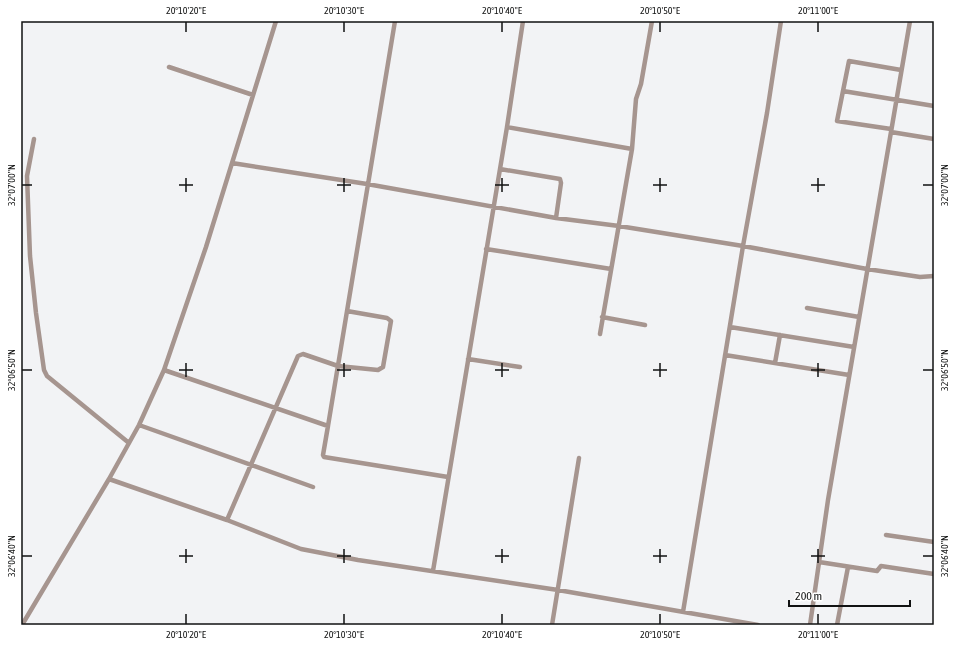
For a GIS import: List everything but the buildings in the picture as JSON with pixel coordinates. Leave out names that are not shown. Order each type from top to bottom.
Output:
[{"type":"street","points":[[22,625],[140,425],[164,370],[206,247],[276,21]]},
{"type":"street","points":[[395,21],[323,455],[324,457],[448,477]]},
{"type":"street","points":[[433,571],[507,127],[523,21]]},
{"type":"street","points":[[600,334],[632,149],[636,99],[641,84],[652,21]]},
{"type":"street","points":[[683,612],[743,246],[782,21]]},
{"type":"street","points":[[810,625],[849,375],[910,21]]},
{"type":"street","points":[[901,70],[849,61],[837,121],[934,139]]},
{"type":"street","points":[[169,67],[253,95]]},
{"type":"street","points":[[843,91],[934,106]]},
{"type":"street","points":[[507,127],[632,149]]},
{"type":"street","points":[[34,139],[27,176],[30,256],[44,370],[47,376],[129,443]]},
{"type":"street","points":[[232,163],[367,184],[556,218],[619,226],[743,246],[867,269],[920,277],[934,276]]},
{"type":"street","points":[[500,169],[560,179],[561,183],[556,218]]},
{"type":"street","points":[[486,249],[611,270]]},
{"type":"street","points":[[807,308],[859,317]]},
{"type":"street","points":[[227,520],[298,356],[303,354],[338,366],[376,370],[382,369],[391,321],[387,318],[347,311]]},
{"type":"street","points":[[602,317],[645,325]]},
{"type":"street","points":[[730,327],[854,347]]},
{"type":"street","points":[[775,363],[780,335]]},
{"type":"street","points":[[725,355],[849,375]]},
{"type":"street","points":[[468,360],[520,367]]},
{"type":"street","points":[[164,370],[328,426]]},
{"type":"street","points":[[140,425],[313,487]]},
{"type":"street","points":[[552,625],[579,458]]},
{"type":"street","points":[[109,479],[227,520],[301,549],[358,560],[558,590],[758,625]]},
{"type":"street","points":[[886,535],[934,542]]},
{"type":"street","points":[[819,562],[877,571],[882,566],[934,574]]},
{"type":"street","points":[[837,625],[848,567]]},
{"type":"street","points":[[21,613],[27,616]]}]
